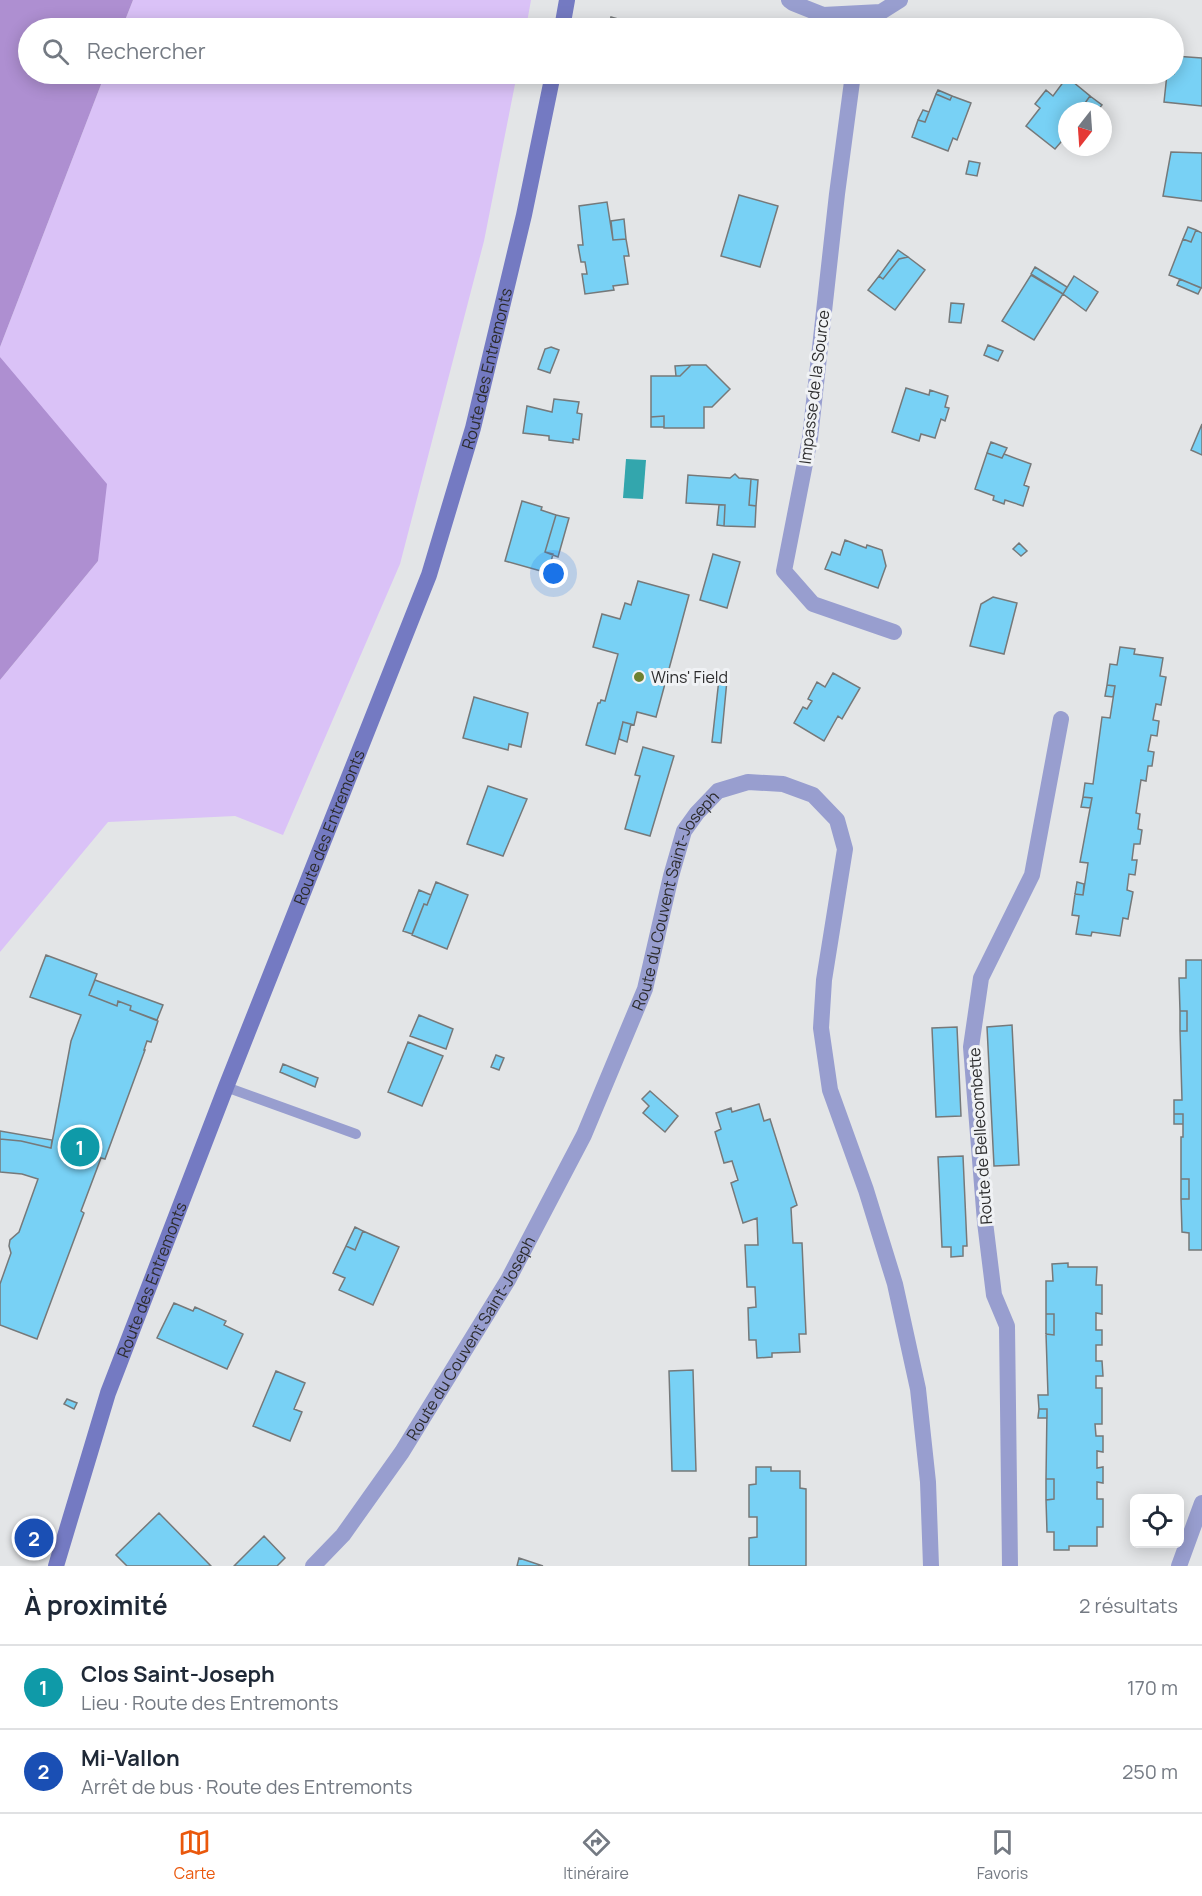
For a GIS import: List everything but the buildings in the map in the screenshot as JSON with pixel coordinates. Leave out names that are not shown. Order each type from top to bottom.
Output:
[{"type":"main road","name":"Route des Entremonts","points":[[56,1566],[108,1393],[226,1087],[429,575],[473,428],[524,215],[551,84]]},
{"type":"street","points":[[789,0],[823,15],[842,18]]},
{"type":"street","points":[[867,18],[900,0]]},
{"type":"street","name":"Impasse de la Source","points":[[852,84],[810,438],[784,571],[813,604],[894,632]]},
{"type":"street","name":"Route de Bellecombette","points":[[1010,1566],[1007,1326],[994,1295],[972,1047],[981,978],[1032,874],[1060,719]]},
{"type":"street","name":"Route du Couvent Saint-Joseph","points":[[313,1566],[343,1535],[402,1452],[508,1280],[584,1135],[645,989],[671,876],[684,831],[718,791],[748,782],[783,784],[813,795],[837,820],[845,849],[824,980],[821,1029],[830,1090],[866,1190],[896,1284],[918,1389],[928,1482],[931,1566]]},
{"type":"street","points":[[1179,1566],[1202,1503]]},
{"type":"lane","points":[[226,1087],[356,1134]]},
{"type":"shaded area","points":[[0,0],[133,0],[126,18],[18,18],[18,84],[101,84],[0,347]]},
{"type":"shaded area","points":[[133,0],[531,0],[528,18],[126,18]]},
{"type":"shaded area","points":[[101,84],[515,84],[484,241],[400,564],[283,835],[235,816],[108,822],[0,952],[0,680],[98,561],[0,357],[0,347]]},
{"type":"shaded area","points":[[0,357],[107,484],[98,561],[0,680]]},
{"type":"water","points":[[626,459],[646,460],[643,499],[623,498]]},
{"type":"place","name":"Wins' Field","points":[[639,677]]},
{"type":"place","name":"Clos Saint-Joseph","points":[[80,1147]]},
{"type":"place","name":"Mi-Vallon","points":[[34,1538]]}]
